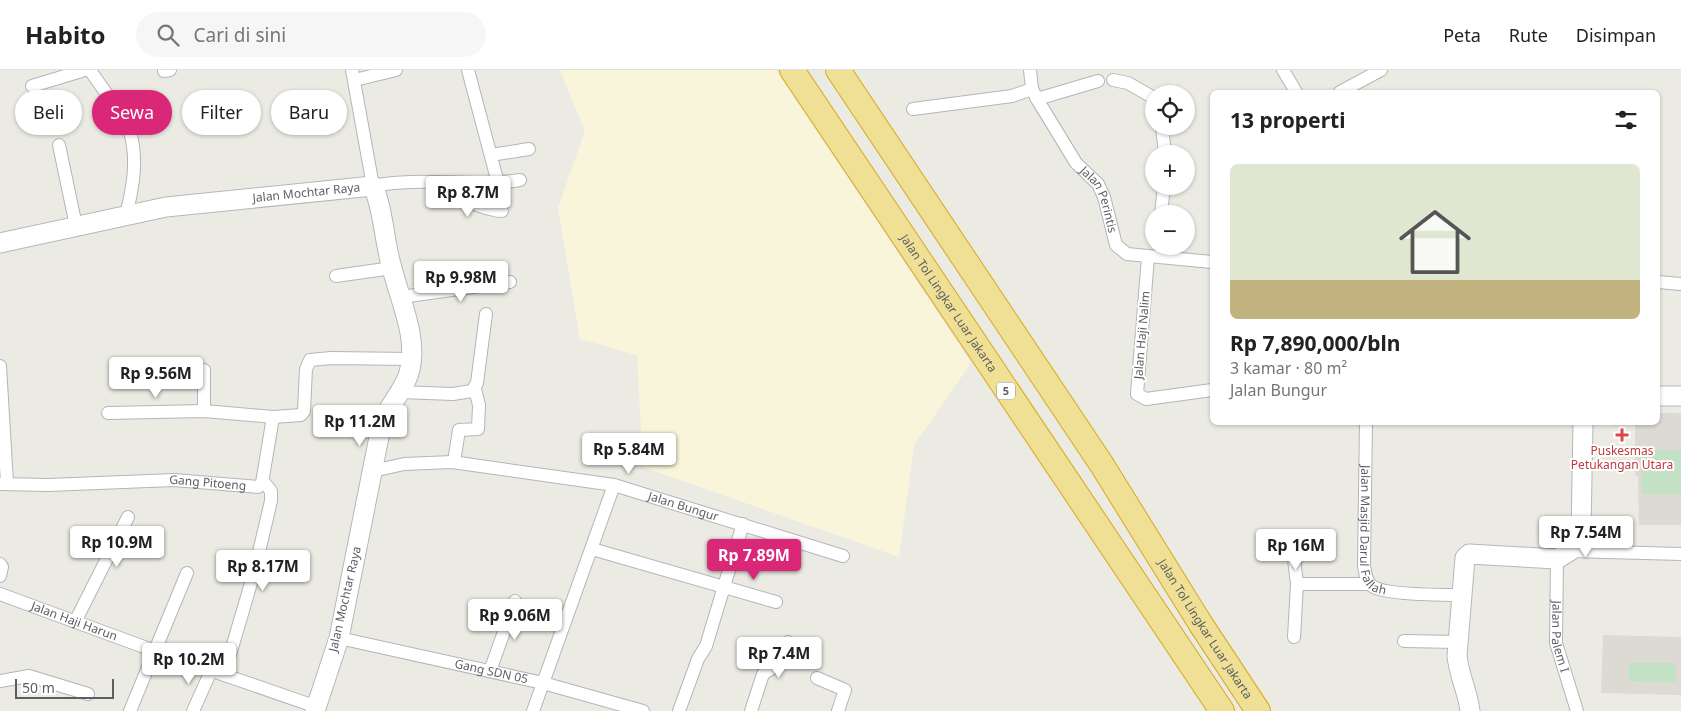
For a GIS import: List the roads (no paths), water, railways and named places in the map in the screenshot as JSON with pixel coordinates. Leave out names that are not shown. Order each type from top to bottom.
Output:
[{"type":"highway","name":"Jalan Tol Lingkar Luar Jakarta","points":[[792,70],[1222,711]]},
{"type":"highway","name":"Jalan Tol Lingkar Luar Jakarta","points":[[838,70],[1102,465],[1200,623],[1258,711]]},
{"type":"street","points":[[32,86],[85,70]]},
{"type":"street","points":[[90,70],[129,130],[134,160],[133,188],[126,215]]},
{"type":"street","points":[[396,70],[354,75],[372,186],[403,183],[498,184],[520,180]]},
{"type":"street","points":[[468,70],[498,184]]},
{"type":"street","name":"Jalan Perintis","points":[[1030,70],[1035,94],[1076,163],[1098,184],[1104,197],[1116,245],[1128,254],[1145,254]]},
{"type":"street","points":[[1283,70],[1295,90]]},
{"type":"street","points":[[1344,90],[1380,70]]},
{"type":"street","points":[[1113,80],[1128,83],[1145,93]]},
{"type":"street","points":[[913,109],[1035,94],[1098,81]]},
{"type":"street","points":[[59,144],[76,226]]},
{"type":"street","points":[[491,155],[529,149]]},
{"type":"street","points":[[464,183],[470,201],[474,206],[494,212],[502,211]]},
{"type":"street","name":"Jalan Mochtar Raya","points":[[0,242],[166,207],[372,186],[401,297],[408,329],[411,359],[403,392],[384,414],[339,638],[316,709]]},
{"type":"street","name":"Jalan Haji Nalim","points":[[1153,255],[1137,394],[1146,399],[1210,390]]},
{"type":"street","name":"Jalan Perintis","points":[[1160,255],[1210,262]]},
{"type":"street","points":[[336,276],[392,268]]},
{"type":"street","points":[[401,297],[510,282]]},
{"type":"street","points":[[1660,282],[1681,284]]},
{"type":"street","points":[[454,462],[459,430],[478,429],[479,405],[475,389],[486,314]]},
{"type":"street","points":[[108,413],[204,411],[273,417],[295,416],[303,413],[306,369],[310,360],[331,358],[411,359]]},
{"type":"street","points":[[0,366],[4,483]]},
{"type":"street","points":[[204,370],[204,411]]},
{"type":"street","points":[[403,392],[462,394],[475,389]]},
{"type":"street","points":[[1660,396],[1681,396]]},
{"type":"street","name":"Gang Pitoeng","points":[[4,483],[48,485],[174,480],[258,487],[262,481],[273,417]]},
{"type":"street","name":"Jalan Masjid Darul Fallah","points":[[1366,425],[1364,565],[1370,584],[1376,588],[1416,594],[1461,595]]},
{"type":"street","points":[[1563,555],[1581,532],[1583,425]]},
{"type":"street","name":"Jalan Bungur","points":[[373,471],[404,464],[454,462],[614,485],[843,556]]},
{"type":"street","points":[[224,675],[254,573],[271,501],[271,491],[262,481]]},
{"type":"street","points":[[532,711],[544,683],[614,485]]},
{"type":"street","points":[[75,622],[128,517]]},
{"type":"street","points":[[679,711],[698,659],[706,646],[743,524]]},
{"type":"street","points":[[1292,543],[1297,584],[1294,637]]},
{"type":"street","points":[[592,549],[776,602]]},
{"type":"street","points":[[1470,711],[1468,696],[1458,672],[1461,595],[1465,558],[1469,554],[1681,554]]},
{"type":"street","name":"Jalan Palem I","points":[[1563,555],[1556,643],[1576,711]]},
{"type":"street","points":[[0,564],[2,567],[0,576]]},
{"type":"street","points":[[130,711],[187,574]]},
{"type":"street","points":[[1297,584],[1370,584]]},
{"type":"street","name":"Jalan Haji Harun","points":[[0,594],[316,709]]},
{"type":"street","points":[[490,671],[515,601]]},
{"type":"street","name":"Gang SDN 05","points":[[339,638],[544,683],[643,711]]},
{"type":"street","points":[[1404,641],[1458,642]]},
{"type":"street","points":[[751,711],[763,674],[777,665],[788,642]]},
{"type":"street","points":[[193,711],[211,671]]},
{"type":"street","points":[[0,681],[29,676],[88,694]]},
{"type":"street","points":[[816,678],[845,690],[838,711]]},
{"type":"place","name":"Puskesmas Petukangan Utara","points":[[1622,435]]}]
